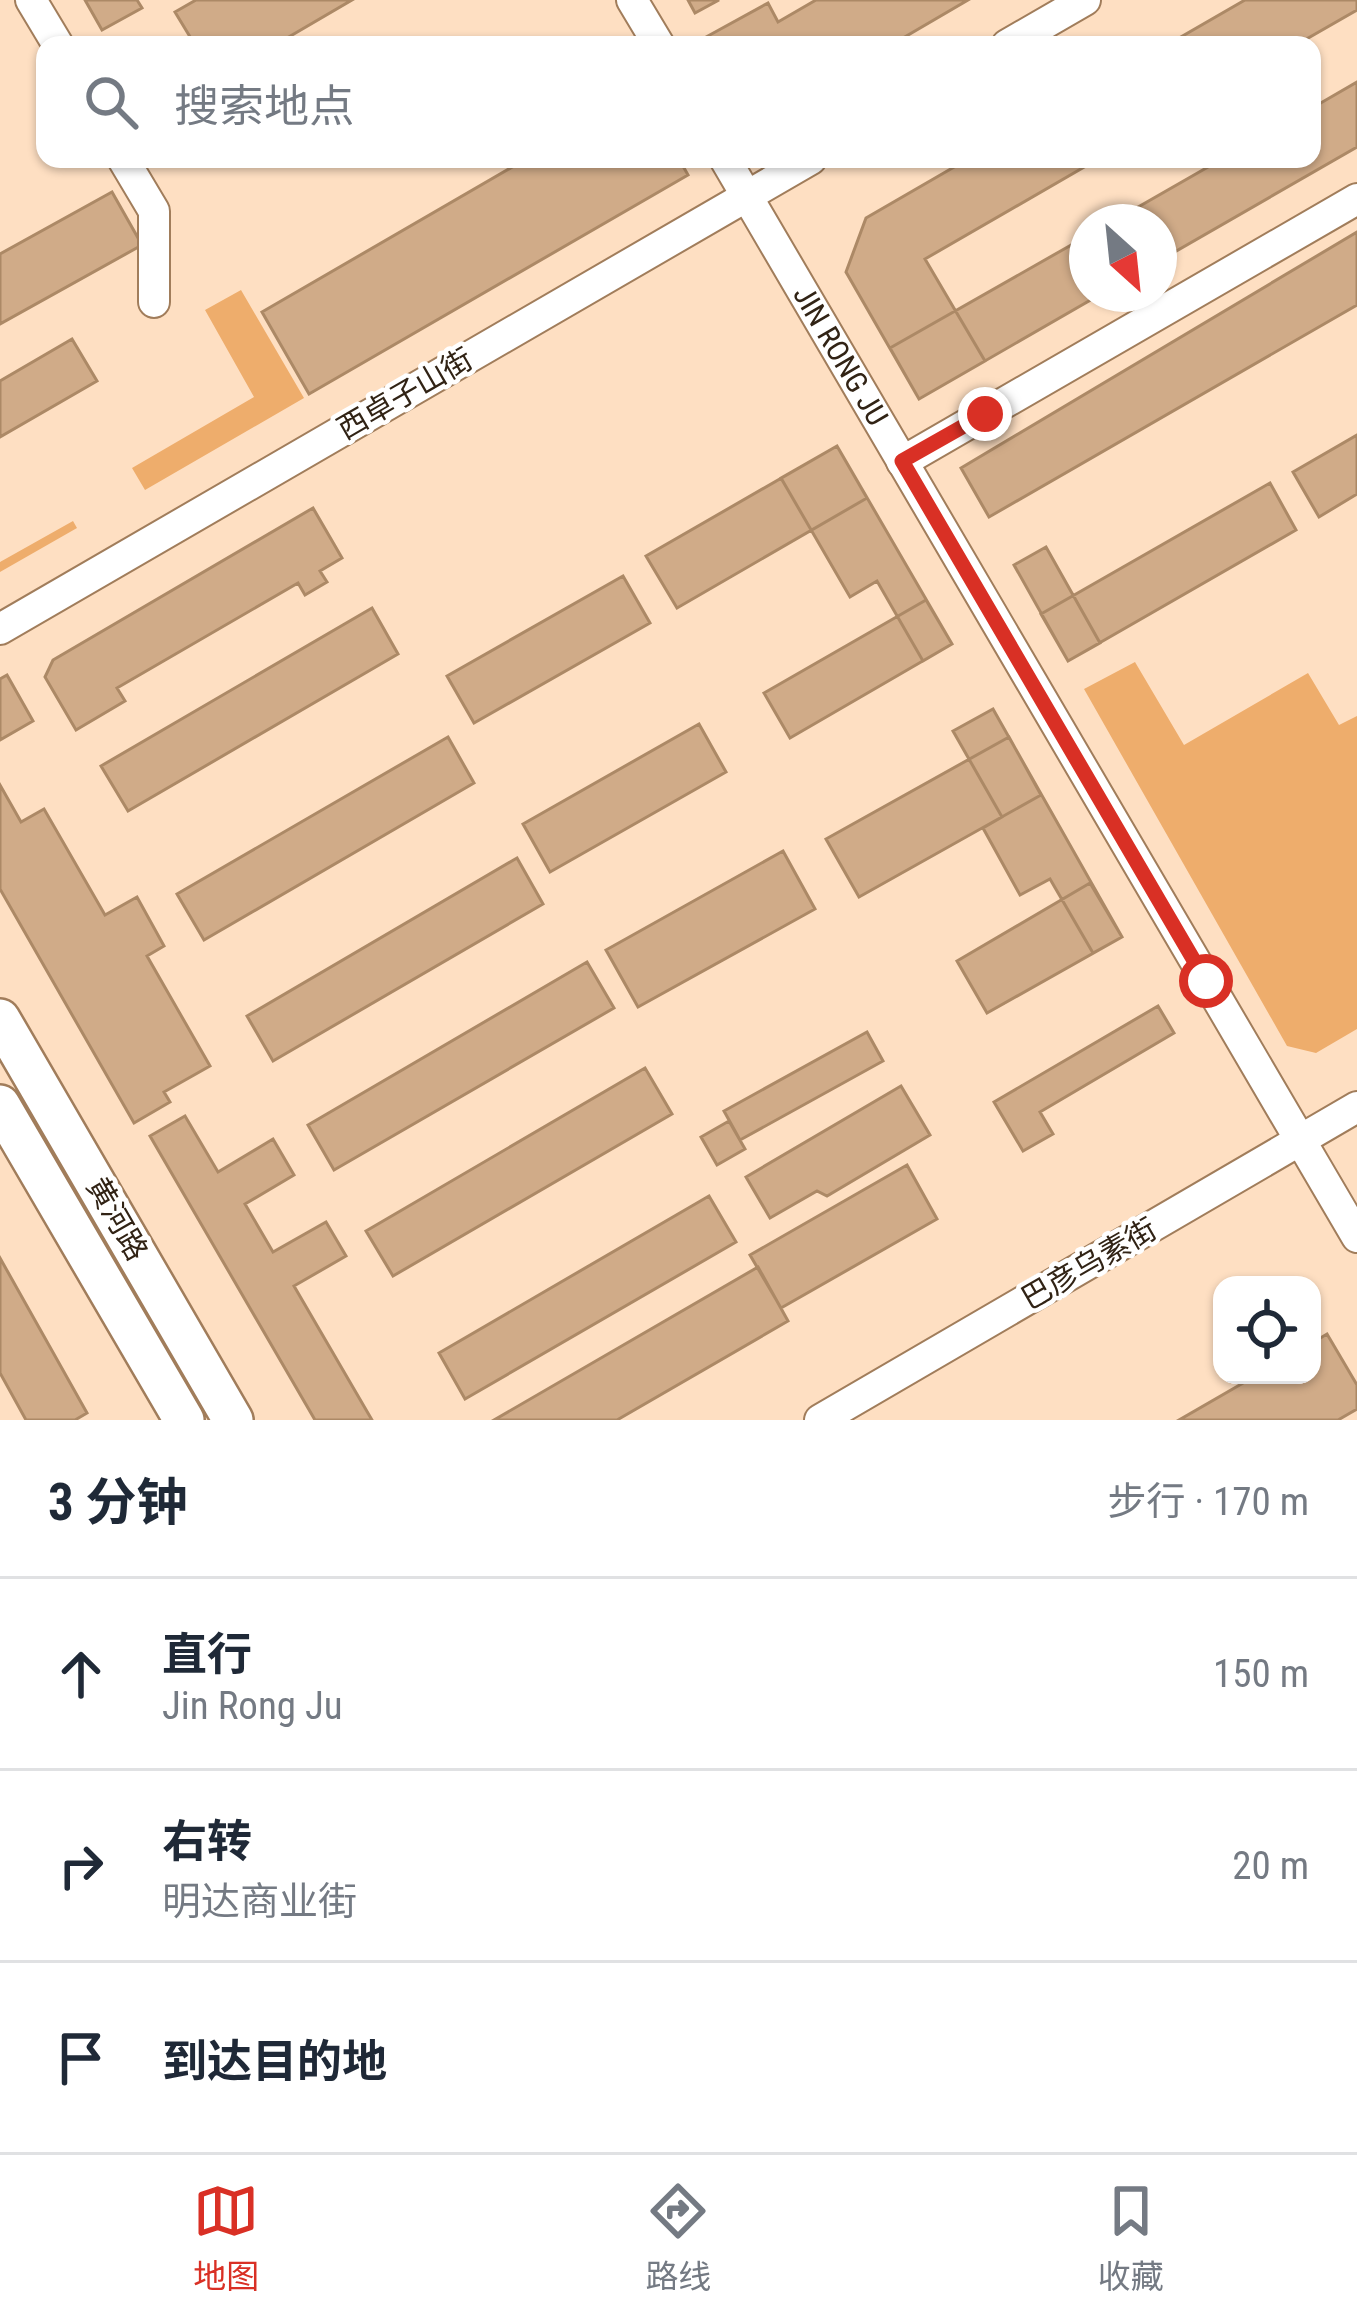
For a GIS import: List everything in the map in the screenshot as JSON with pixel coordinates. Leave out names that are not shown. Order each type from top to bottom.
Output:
[{"type":"main road","name":"黄河路","points":[[0,1019],[233,1420]]},
{"type":"main road","name":"黄河路","points":[[0,1105],[184,1420]]},
{"type":"street","points":[[32,0],[53,36]]},
{"type":"street","points":[[632,0],[654,36]]},
{"type":"street","points":[[1023,36],[1085,0]]},
{"type":"street","points":[[129,168],[154,212],[154,302]]},
{"type":"street","name":"JIN RONG JU","points":[[730,168],[1357,1237]]},
{"type":"street","name":"西卓子山街","points":[[0,629],[795,168]]},
{"type":"street","points":[[902,461],[1357,199]]},
{"type":"street","name":"巴彦乌素街","points":[[849,1420],[1304,1146],[1357,1107]]},
{"type":"street","name":"巴彦乌素街","points":[[820,1420],[1304,1146],[1357,1124]]},
{"type":"shaded area","points":[[241,290],[304,398],[145,490],[132,468],[254,397],[205,310]]},
{"type":"shaded area","points":[[73,521],[77,528],[0,572],[0,562]]},
{"type":"shaded area","points":[[1135,662],[1184,745],[1308,673],[1339,725],[1357,716],[1357,1029],[1316,1053],[1287,1046],[1084,689]]},
{"type":"building","points":[[85,0],[137,0],[142,8],[102,30]]},
{"type":"building","points":[[196,0],[352,0],[290,36],[190,36],[175,12]]},
{"type":"building","points":[[688,0],[719,0],[695,13]]},
{"type":"building","points":[[816,0],[968,0],[906,36],[708,36],[768,3],[778,22]]},
{"type":"building","points":[[1245,0],[1357,0],[1357,10],[1312,36],[1183,36]]},
{"type":"building","points":[[1357,82],[1357,147],[1321,168],[1321,103]]},
{"type":"building","points":[[510,168],[684,168],[688,175],[309,394],[262,312]]},
{"type":"building","points":[[952,168],[1082,168],[925,259],[985,361],[919,399],[846,272],[866,218]]},
{"type":"building","points":[[1206,168],[1321,168],[1177,251],[1177,204],[1143,204]]},
{"type":"building","points":[[112,192],[142,245],[0,324],[0,254]]},
{"type":"building","points":[[1357,232],[1357,305],[989,517],[961,468]]},
{"type":"building","points":[[1069,246],[1070,312],[919,399],[890,348]]},
{"type":"building","points":[[72,339],[97,381],[0,437],[0,381]]},
{"type":"building","points":[[1357,435],[1357,494],[1319,517],[1293,472]]},
{"type":"building","points":[[837,446],[867,498],[677,608],[646,556]]},
{"type":"building","points":[[837,446],[952,644],[923,661],[877,581],[850,597],[781,478]]},
{"type":"building","points":[[1270,483],[1296,530],[1068,661],[1041,614]]},
{"type":"building","points":[[313,508],[342,558],[320,571],[327,582],[305,595],[298,583],[117,688],[125,701],[76,730],[45,677],[53,660]]},
{"type":"building","points":[[1046,547],[1100,643],[1068,661],[1014,565]]},
{"type":"building","points":[[623,576],[650,623],[474,723],[447,676]]},
{"type":"building","points":[[926,600],[952,644],[790,738],[764,693]]},
{"type":"building","points":[[372,608],[398,654],[128,811],[101,766]]},
{"type":"building","points":[[7,675],[33,721],[0,740],[0,679]]},
{"type":"building","points":[[993,709],[1122,937],[1093,953],[1050,879],[1020,895],[983,828],[1002,817],[953,731]]},
{"type":"building","points":[[699,724],[726,772],[550,872],[523,824]]},
{"type":"building","points":[[448,737],[474,783],[204,940],[177,894]]},
{"type":"building","points":[[1009,737],[1041,795],[859,897],[826,839]]},
{"type":"building","points":[[0,785],[21,822],[44,809],[105,915],[137,897],[164,946],[147,956],[210,1066],[164,1092],[170,1102],[134,1123],[0,889]]},
{"type":"building","points":[[783,851],[815,909],[638,1007],[606,950]]},
{"type":"building","points":[[517,858],[543,904],[273,1061],[247,1016]]},
{"type":"building","points":[[1090,883],[1122,937],[987,1013],[957,961]]},
{"type":"building","points":[[587,962],[614,1008],[334,1170],[308,1125]]},
{"type":"building","points":[[1158,1006],[1174,1033],[1040,1112],[1053,1134],[1023,1151],[994,1102]]},
{"type":"building","points":[[867,1032],[883,1061],[740,1140],[724,1111]]},
{"type":"building","points":[[645,1068],[672,1114],[393,1276],[366,1231]]},
{"type":"building","points":[[901,1086],[930,1135],[827,1196],[817,1191],[770,1218],[746,1177]]},
{"type":"building","points":[[185,1116],[218,1172],[273,1139],[294,1175],[245,1204],[273,1252],[326,1222],[346,1256],[294,1286],[372,1420],[315,1420],[150,1136]]},
{"type":"building","points":[[729,1121],[745,1149],[717,1165],[701,1137]]},
{"type":"building","points":[[907,1165],[937,1219],[781,1308],[750,1255]]},
{"type":"building","points":[[709,1196],[736,1242],[465,1399],[439,1353]]},
{"type":"building","points":[[0,1258],[87,1413],[75,1420],[26,1420],[0,1373]]},
{"type":"building","points":[[758,1267],[788,1321],[617,1420],[494,1420]]},
{"type":"building","points":[[1327,1334],[1357,1385],[1357,1409],[1338,1420],[1179,1420],[1241,1384],[1321,1384],[1321,1338]]},
{"type":"route","points":[[985,414],[902,461],[1206,981]]}]
